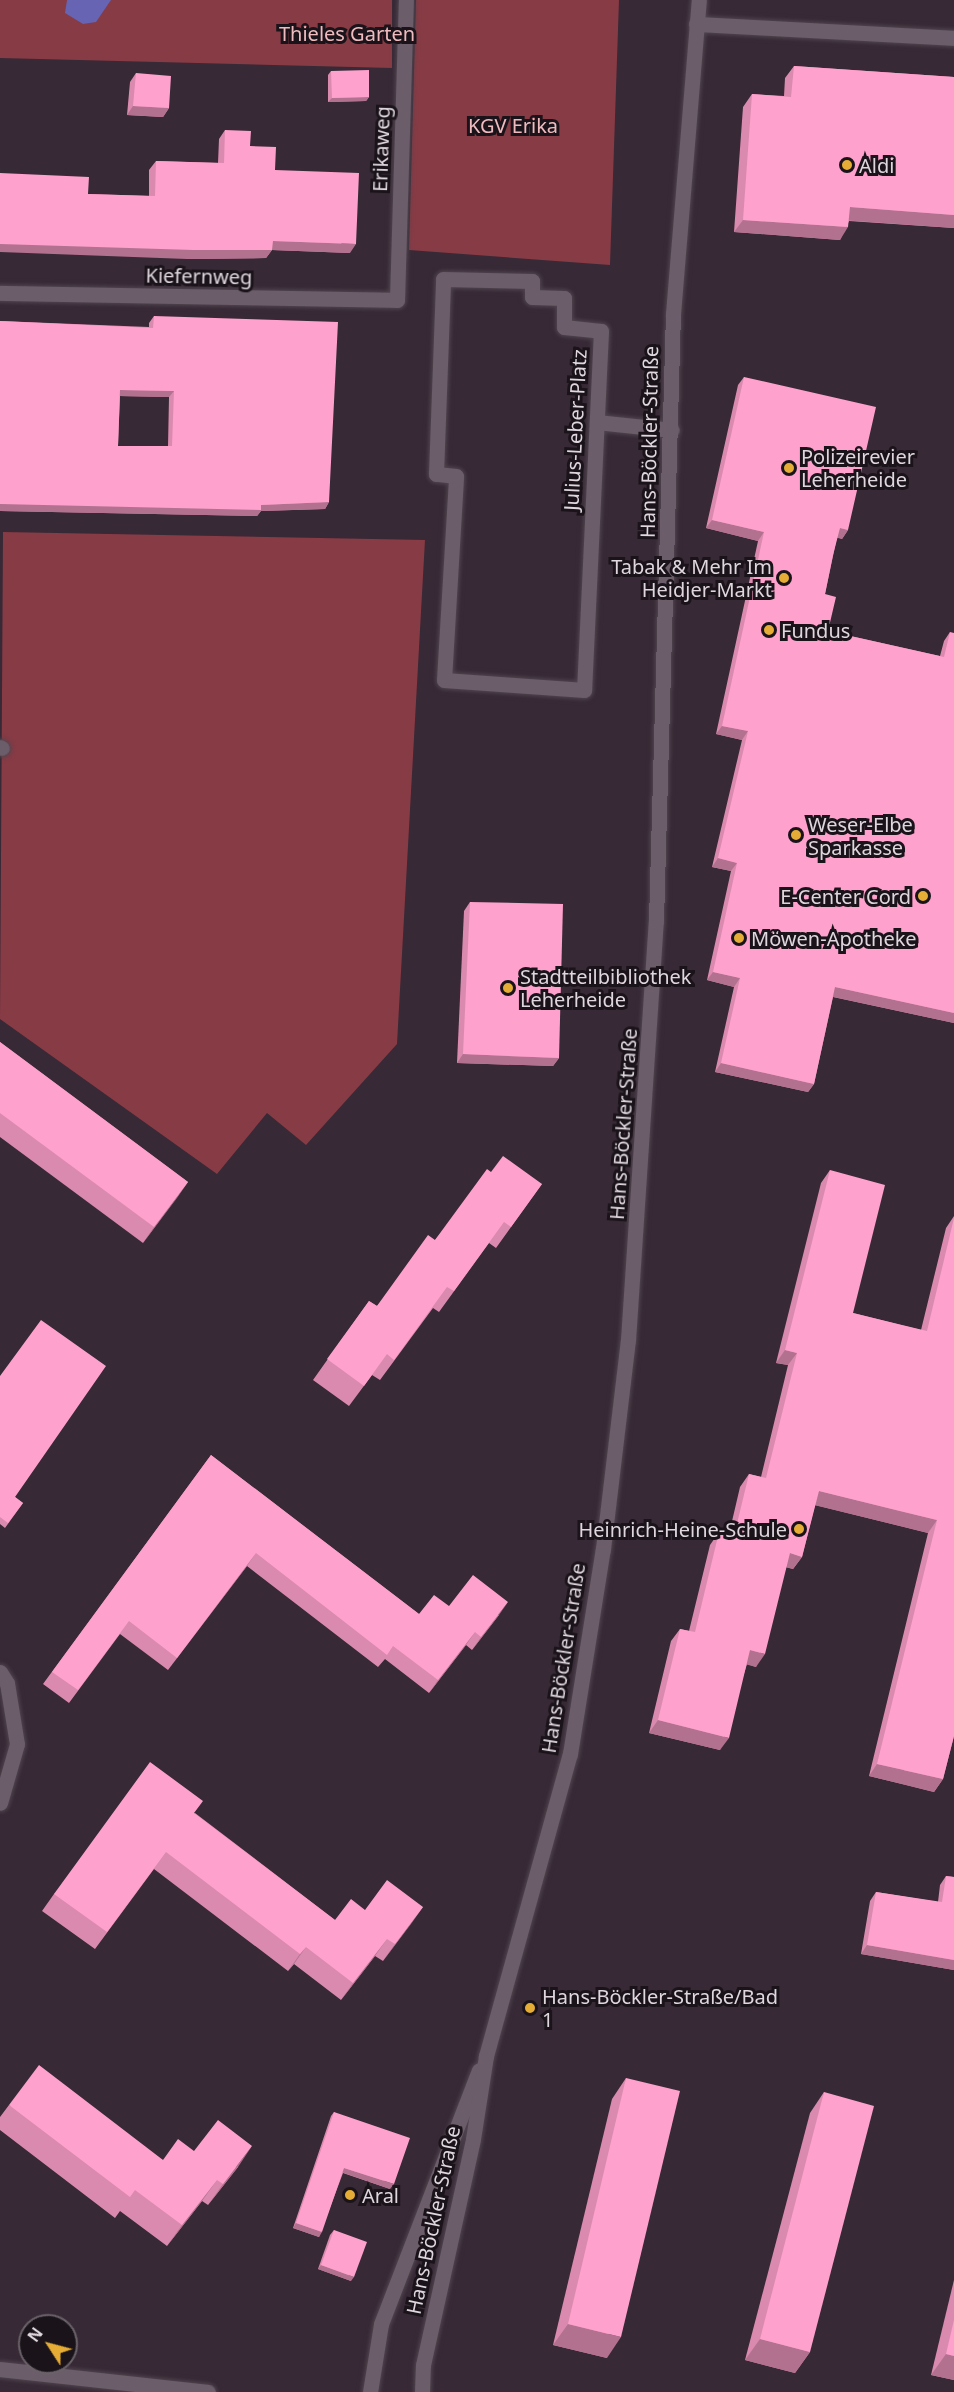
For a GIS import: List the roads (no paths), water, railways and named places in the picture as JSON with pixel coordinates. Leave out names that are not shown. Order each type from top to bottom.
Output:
[{"type":"street","name":"Erikaweg","points":[[397,300],[406,0]]},
{"type":"street","name":"Hans-Böckler-Straße","points":[[422,2392],[423,2365],[473,2139],[486,2056],[570,1754],[603,1550],[628,1340],[656,921],[672,430],[673,314],[699,0]]},
{"type":"street","points":[[696,24],[954,39]]},
{"type":"street","name":"Julius-Leber-Platz","points":[[443,279],[532,281],[532,297],[564,298],[564,327],[601,331],[597,422],[584,690],[444,680],[456,476],[436,474],[443,279]]},
{"type":"street","name":"Kiefernweg","points":[[0,293],[397,300]]},
{"type":"street","points":[[597,422],[672,430]]},
{"type":"street","points":[[0,1672],[7,1683],[17,1744],[0,1803]]},
{"type":"street","name":"Hans-Böckler-Straße","points":[[370,2392],[381,2324],[468,2094],[486,2056]]},
{"type":"street","points":[[0,2370],[208,2392]]},
{"type":"place","name":"Aldi","points":[[847,165]]},
{"type":"place","name":"Polizeirevier Leherheide","points":[[789,468]]},
{"type":"place","name":"Tabak & Mehr Im Heidjer-Markt","points":[[784,578]]},
{"type":"place","name":"Fundus","points":[[769,630]]},
{"type":"place","name":"Weser-Elbe Sparkasse","points":[[796,835]]},
{"type":"place","name":"E-Center Cord","points":[[923,896]]},
{"type":"place","name":"Möwen-Apotheke","points":[[739,938]]},
{"type":"place","name":"Stadtteilbibliothek Leherheide","points":[[508,988]]},
{"type":"place","name":"Heinrich-Heine-Schule","points":[[799,1529]]},
{"type":"place","name":"Hans-Böckler-Straße/Bad 1","points":[[530,2008]]},
{"type":"place","name":"Aral","points":[[350,2195]]},
{"type":"park label","name":"Thieles Garten","points":[[347,33]]},
{"type":"park label","name":"KGV Erika","points":[[513,125]]}]
